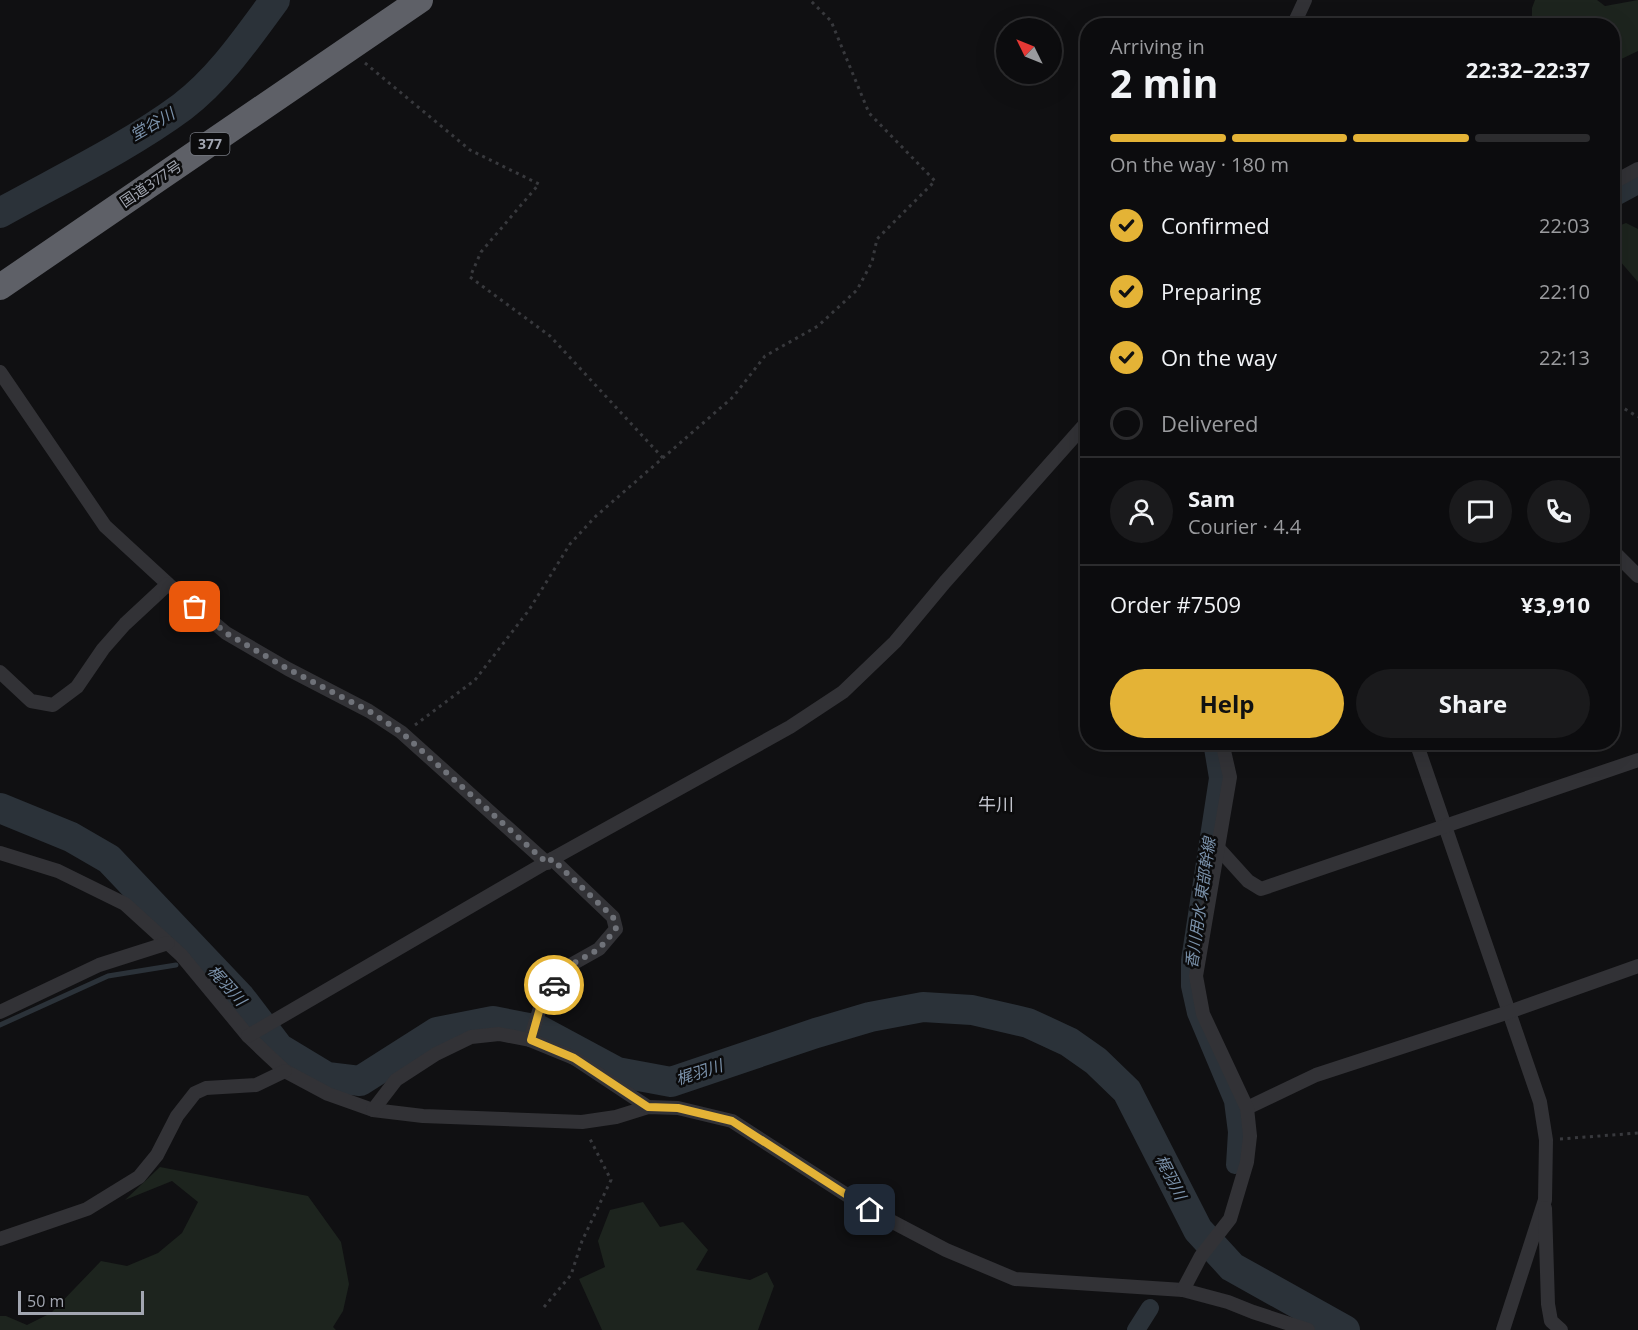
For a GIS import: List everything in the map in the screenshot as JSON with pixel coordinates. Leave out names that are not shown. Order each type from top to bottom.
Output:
[{"type":"highway","name":"国道377号","points":[[0,287],[420,0]]},
{"type":"street","points":[[1297,18],[1305,0]]},
{"type":"street","points":[[1620,179],[1638,169]]},
{"type":"street","points":[[0,372],[105,526],[168,584],[226,633],[288,669],[369,711],[403,734],[613,917],[616,929],[599,949],[567,967],[540,1008],[531,1038]]},
{"type":"street","points":[[251,1033],[549,861],[790,727],[843,692],[895,642],[1080,430]]},
{"type":"street","points":[[1620,558],[1638,576]]},
{"type":"street","points":[[0,672],[31,700],[53,705],[77,687],[103,649],[125,624],[168,584]]},
{"type":"street","points":[[1183,1290],[1201,1256],[1230,1219],[1247,1162],[1250,1136],[1247,1108],[1203,1014],[1196,976],[1230,777],[1224,750]]},
{"type":"street","points":[[1419,750],[1540,1102],[1546,1140],[1548,1304],[1551,1321],[1561,1330]]},
{"type":"street","points":[[1219,849],[1248,881],[1261,889],[1638,760]]},
{"type":"street","points":[[0,853],[58,871],[125,904],[182,955],[285,1071],[328,1094],[373,1110],[423,1116],[582,1122],[616,1117],[648,1107],[678,1108],[732,1121],[870,1210],[946,1250],[1016,1279],[1183,1290],[1228,1302],[1308,1330]]},
{"type":"street","points":[[0,1012],[99,965],[168,943]]},
{"type":"street","points":[[1247,1108],[1316,1075],[1509,1012],[1638,966]]},
{"type":"street","points":[[373,1110],[396,1080],[436,1054],[471,1037],[499,1034],[531,1038],[574,1058],[648,1107]]},
{"type":"street","points":[[0,1239],[87,1209],[139,1177],[157,1155],[177,1116],[195,1093],[206,1088],[256,1085],[285,1071]]},
{"type":"street","points":[[1503,1330],[1545,1200]]},
{"type":"path","points":[[403,734],[475,680],[529,610],[570,544],[596,516],[733,397],[765,356],[818,326],[857,290],[872,262],[877,239],[935,181],[868,113],[831,21],[810,0]]},
{"type":"path","points":[[349,50],[470,150],[539,184],[481,252],[470,277],[550,336],[663,458]]},
{"type":"path","points":[[1620,405],[1638,417]]},
{"type":"path","points":[[544,1307],[571,1275],[582,1240],[611,1180],[582,1122]]},
{"type":"path","points":[[1546,1140],[1638,1133]]},
{"type":"shaded area","points":[[1535,0],[1597,0],[1605,6],[1638,0],[1638,51],[1620,60],[1620,18],[1532,18]]},
{"type":"shaded area","points":[[1626,223],[1638,229],[1638,282],[1620,261],[1620,225]]},
{"type":"shaded area","points":[[160,1167],[308,1196],[341,1242],[349,1284],[343,1311],[333,1327],[336,1330],[0,1330],[0,1316],[6,1316],[27,1325],[51,1313],[101,1261],[127,1266],[158,1253],[182,1233],[198,1202],[172,1181],[125,1200]]},
{"type":"shaded area","points":[[643,1202],[660,1227],[683,1222],[708,1250],[696,1270],[750,1280],[767,1272],[774,1286],[758,1330],[602,1330],[579,1279],[605,1267],[598,1241],[610,1210]]},
{"type":"waterway","name":"堂谷川","points":[[0,213],[116,149],[182,107],[221,70],[275,0]]},
{"type":"waterway","name":"香川用水 東部幹線","points":[[1620,195],[1638,185]]},
{"type":"waterway","name":"香川用水 東部幹線","points":[[1213,750],[1218,778],[1190,960],[1190,986],[1196,1013],[1233,1101],[1237,1132],[1235,1165]]},
{"type":"waterway","name":"梶羽川","points":[[0,808],[71,837],[109,859],[240,997],[279,1048],[327,1077],[360,1081],[437,1032],[493,1021],[539,1030],[617,1072],[671,1082],[816,1033],[870,1017],[923,1007],[972,1010],[1028,1023],[1069,1042],[1096,1061],[1127,1091],[1198,1230],[1232,1267],[1345,1330]]},
{"type":"waterway","points":[[0,1025],[108,976],[176,965]]},
{"type":"waterway","name":"香川用水 東部幹線","points":[[1136,1330],[1150,1308]]},
{"type":"way so far","points":[[195,607],[226,633],[288,669],[369,711],[401,732],[547,863],[552,859],[613,917],[616,929],[599,949],[567,967],[554,985]]},
{"type":"district","name":"牛川","points":[[996,805]]},
{"type":"route","points":[[554,985],[540,1008],[531,1040],[574,1058],[648,1107],[678,1108],[732,1121],[870,1210]]}]
